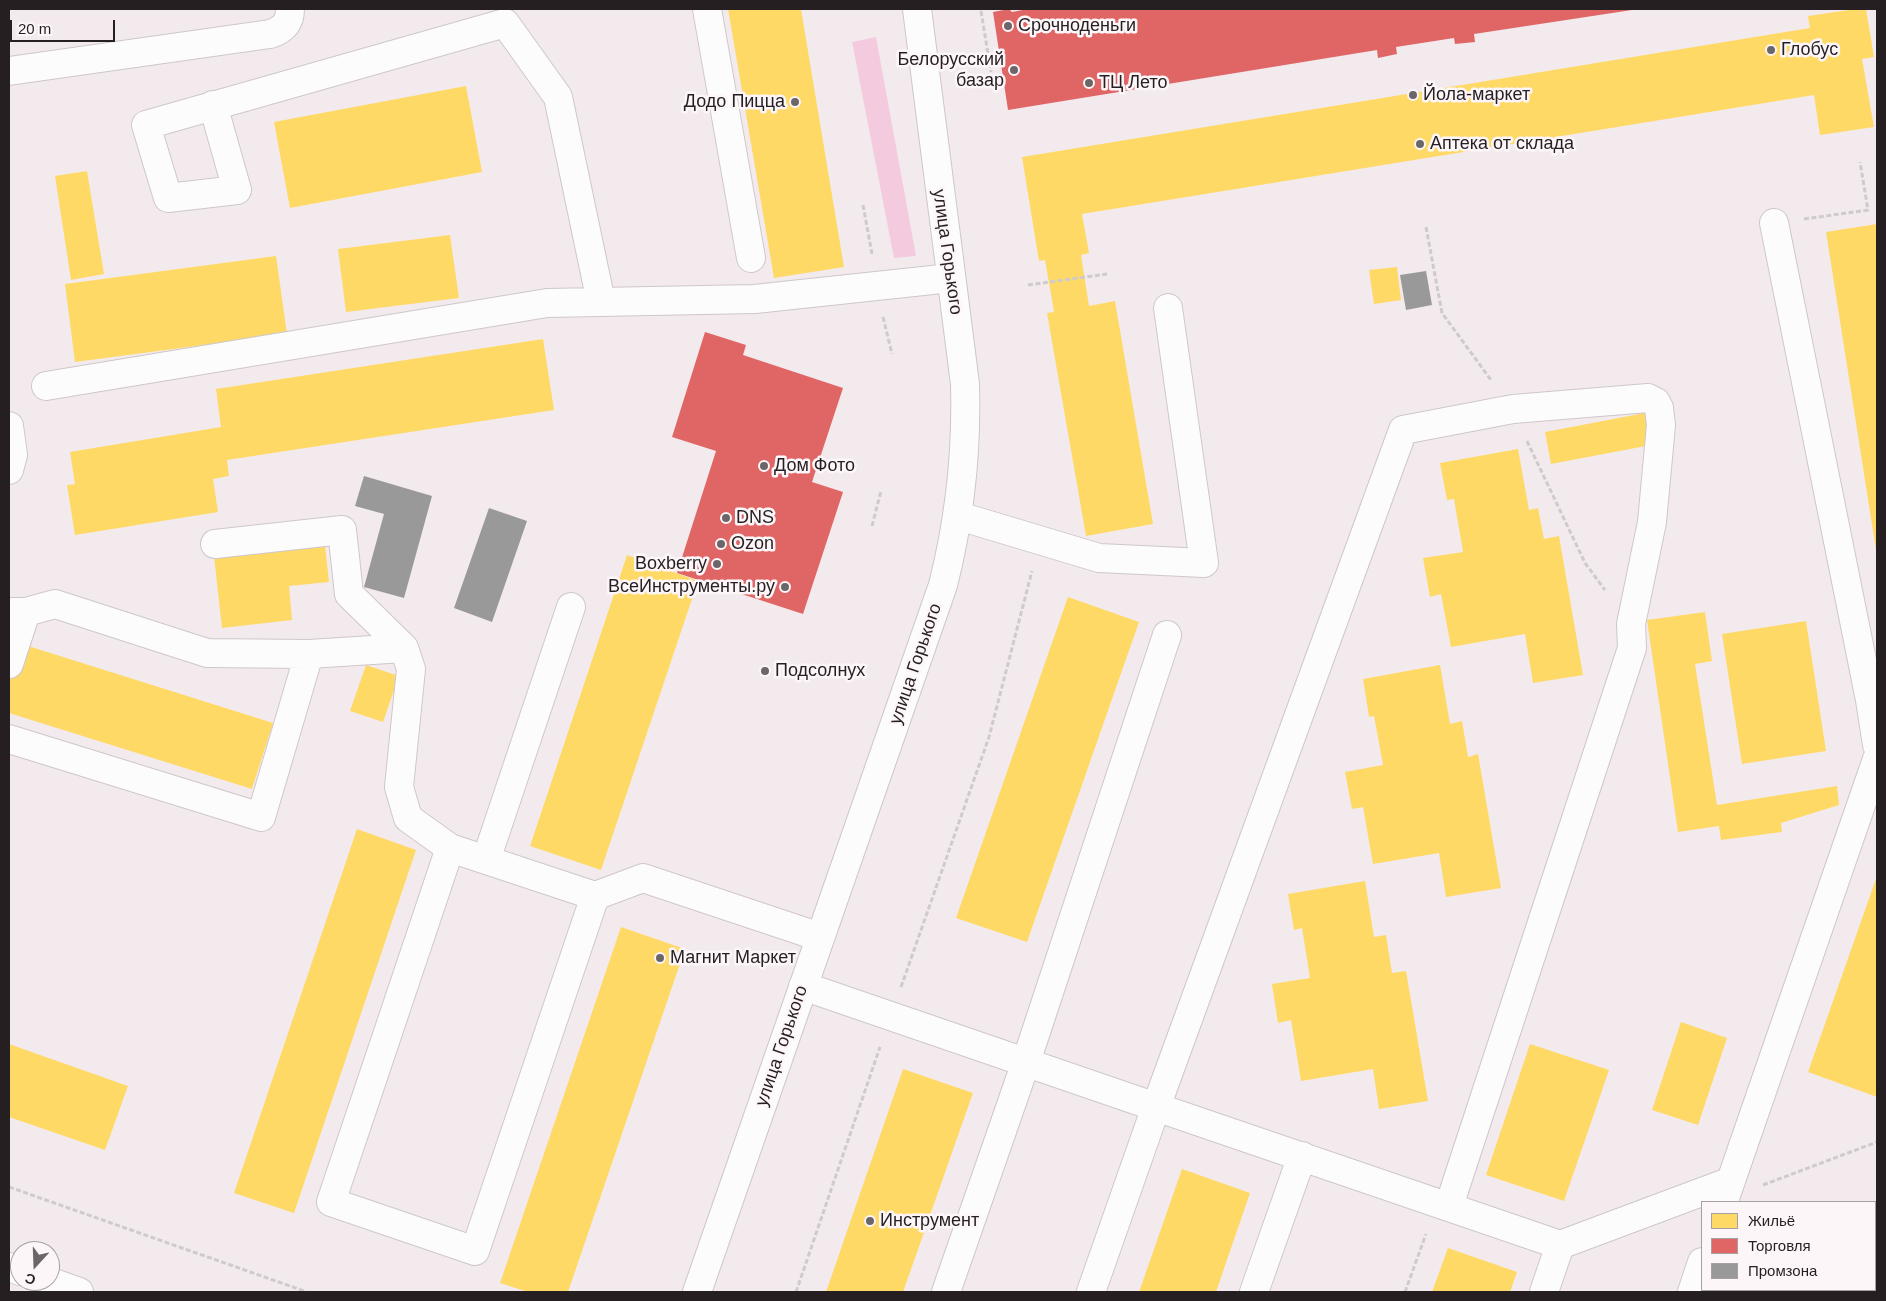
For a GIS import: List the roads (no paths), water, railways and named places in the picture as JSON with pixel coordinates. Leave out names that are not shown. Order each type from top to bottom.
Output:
[{"type":"street","points":[[9,71],[270,34],[280,30],[288,23],[290,9]]},
{"type":"street","points":[[707,9],[751,258]]},
{"type":"street","name":"улица Горького","points":[[697,1292],[943,585],[959,516],[966,426],[965,384],[917,10]]},
{"type":"street","points":[[213,105],[505,23],[558,97],[601,302]]},
{"type":"street","points":[[1774,223],[1874,700],[1877,745]]},
{"type":"street","points":[[46,386],[548,303],[755,299],[951,278]]},
{"type":"street","points":[[959,516],[1099,558],[1204,563],[1168,308]]},
{"type":"street","points":[[1091,1292],[1156,1107],[1402,430],[1513,409],[1648,398],[1656,402],[1661,415],[1661,425],[1652,522],[1631,624],[1632,648],[1443,1204]]},
{"type":"street","points":[[9,426],[13,455],[9,470]]},
{"type":"street","points":[[215,544],[342,530],[349,594],[404,648],[411,669],[399,787],[408,818],[450,848],[595,896],[643,878],[820,937]]},
{"type":"street","points":[[9,664],[17,612],[55,604],[208,653],[309,654],[404,648]]},
{"type":"street","points":[[486,860],[571,608]]},
{"type":"street","points":[[946,1292],[1026,1062],[1167,635]]},
{"type":"street","points":[[9,739],[260,817],[309,654]]},
{"type":"street","points":[[1703,1201],[1726,1194],[1877,760]]},
{"type":"street","points":[[450,848],[331,1202],[475,1251],[595,896]]},
{"type":"street","points":[[803,986],[1560,1244],[1701,1202]]},
{"type":"street","points":[[1254,1292],[1302,1156]]},
{"type":"street","points":[[1544,1292],[1560,1244]]},
{"type":"street","points":[[1692,1292],[1701,1265]]},
{"type":"street","points":[[60,1285],[79,1292]]},
{"type":"place","name":"Срочноденьги","points":[[1008,26]]},
{"type":"place","name":"Глобус","points":[[1771,50]]},
{"type":"place","name":"Белорусский базар","points":[[1014,70]]},
{"type":"place","name":"ТЦ Лето","points":[[1089,83]]},
{"type":"place","name":"Йола-маркет","points":[[1413,95]]},
{"type":"place","name":"Додо Пицца","points":[[795,102]]},
{"type":"place","name":"Аптека от склада","points":[[1420,144]]},
{"type":"place","name":"Дом Фото","points":[[764,466]]},
{"type":"place","name":"DNS","points":[[726,518]]},
{"type":"place","name":"Ozon","points":[[721,544]]},
{"type":"place","name":"Boxberry","points":[[717,564]]},
{"type":"place","name":"ВсеИнструменты.ру","points":[[785,587]]},
{"type":"place","name":"Подсолнух","points":[[765,671]]},
{"type":"place","name":"Магнит Маркет","points":[[660,958]]},
{"type":"place","name":"Инструмент","points":[[870,1221]]}]
